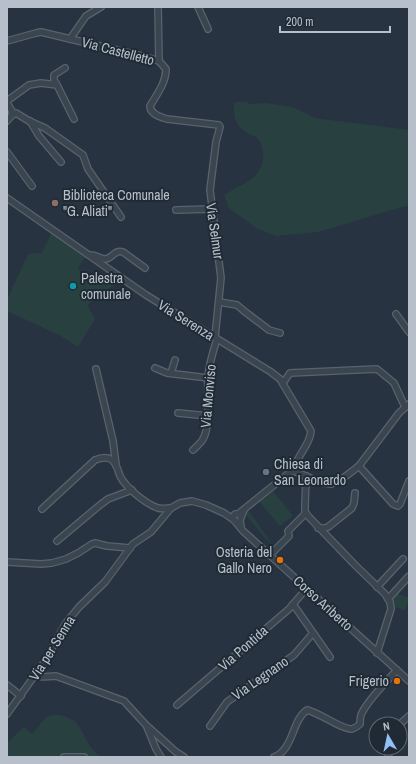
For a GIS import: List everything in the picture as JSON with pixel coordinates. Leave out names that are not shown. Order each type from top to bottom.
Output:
[{"type":"street","points":[[70,39],[86,16],[101,7]]},
{"type":"street","points":[[158,7],[159,61]]},
{"type":"street","points":[[198,7],[208,29]]},
{"type":"street","name":"Via Castelletto","points":[[7,41],[41,32],[159,61],[166,69],[166,74],[164,81],[150,106],[151,112],[167,119],[219,125]]},
{"type":"street","points":[[65,68],[54,75],[54,80],[74,119]]},
{"type":"street","points":[[12,115],[12,111],[7,102],[29,85],[41,83],[57,85]]},
{"type":"street","points":[[7,121],[16,113],[45,128],[83,155],[88,169],[121,217]]},
{"type":"street","points":[[29,121],[39,136],[61,162]]},
{"type":"street","name":"Via Selmur","points":[[216,338],[221,278],[210,190],[215,148],[220,127],[219,125]]},
{"type":"street","points":[[7,152],[32,186]]},
{"type":"street","name":"Via Serenza","points":[[7,198],[146,295],[280,379],[311,431],[310,437],[297,460],[294,472]]},
{"type":"street","points":[[176,210],[212,209]]},
{"type":"street","points":[[88,255],[94,254],[102,259],[107,259],[119,251],[145,268]]},
{"type":"street","points":[[219,302],[237,305],[270,330],[280,333]]},
{"type":"street","points":[[396,314],[409,332]]},
{"type":"street","name":"Via Monviso","points":[[193,450],[203,439],[207,427],[208,378],[216,338]]},
{"type":"street","points":[[171,373],[175,360]]},
{"type":"street","points":[[155,368],[167,373],[208,378]]},
{"type":"street","points":[[96,369],[113,441],[116,465]]},
{"type":"street","points":[[279,481],[295,476],[331,484],[342,479],[359,466],[395,418],[407,406],[394,383],[377,369],[290,373],[282,383]]},
{"type":"street","points":[[178,412],[208,416]]},
{"type":"street","points":[[42,509],[94,460],[99,458],[109,458],[114,461],[124,482],[132,490],[159,508],[171,508],[180,503],[192,501],[206,505],[237,518],[245,508],[287,474],[294,472],[306,478]]},
{"type":"street","points":[[359,466],[393,504],[398,506],[409,480]]},
{"type":"street","points":[[306,478],[306,513],[318,528],[385,594],[390,602],[392,609],[377,653]]},
{"type":"street","points":[[57,541],[100,505],[112,497],[132,490]]},
{"type":"street","points":[[318,528],[328,527],[352,508],[355,493]]},
{"type":"street","name":"Via per Senna","points":[[7,714],[43,664],[66,623],[79,607],[105,582],[133,544],[151,532],[171,508]]},
{"type":"street","points":[[270,555],[289,536],[288,531],[306,513]]},
{"type":"street","name":"Corso Ariberto","points":[[237,518],[241,529],[377,653],[408,679]]},
{"type":"street","points":[[7,562],[31,564],[52,563],[66,559],[92,544],[130,548]]},
{"type":"street","points":[[377,587],[403,559]]},
{"type":"street","points":[[388,599],[409,576]]},
{"type":"street","name":"Via Pontida","points":[[177,705],[289,609],[306,589]]},
{"type":"street","points":[[292,604],[330,656]]},
{"type":"street","name":"Via Legnano","points":[[210,726],[227,702],[294,655],[313,633]]},
{"type":"street","points":[[274,757],[282,753],[287,747],[298,721],[307,710],[346,728],[353,729],[360,724],[363,711],[370,700],[397,670]]},
{"type":"street","points":[[35,676],[41,678],[46,676],[56,676],[124,701],[146,725],[176,752],[184,757]]},
{"type":"street","points":[[7,685],[21,696]]},
{"type":"street","points":[[146,725],[161,757]]},
{"type":"street","points":[[64,757],[84,757]]},
{"type":"green space","points":[[246,102],[250,104],[266,103],[292,107],[315,118],[409,130],[409,206],[318,232],[276,236],[256,228],[229,208],[224,195],[257,174],[263,161],[263,152],[259,141],[256,137],[242,129],[237,123],[234,112],[234,103]]},
{"type":"green space","points":[[52,231],[86,255],[78,269],[91,280],[108,271],[121,280],[87,305],[95,319],[78,347],[61,336],[7,311],[7,300],[28,254],[42,253]]},
{"type":"green space","points":[[273,491],[293,516],[280,526],[259,501]]},
{"type":"green space","points":[[248,510],[273,545],[265,538],[245,514]]},
{"type":"green space","points":[[394,592],[409,598],[405,610],[394,607],[393,609],[390,602]]},
{"type":"green space","points":[[59,715],[73,720],[77,724],[93,750],[98,755],[113,757],[7,757],[7,743],[24,727],[32,734],[47,717]]},
{"type":"place","name":"Biblioteca Comunale \"G. Aliati\"","points":[[55,203]]},
{"type":"place","name":"Palestra comunale","points":[[73,286]]},
{"type":"place","name":"Chiesa di San Leonardo","points":[[266,472]]},
{"type":"place","name":"Osteria del Gallo Nero","points":[[280,560]]},
{"type":"place","name":"Frigerio","points":[[397,681]]}]
